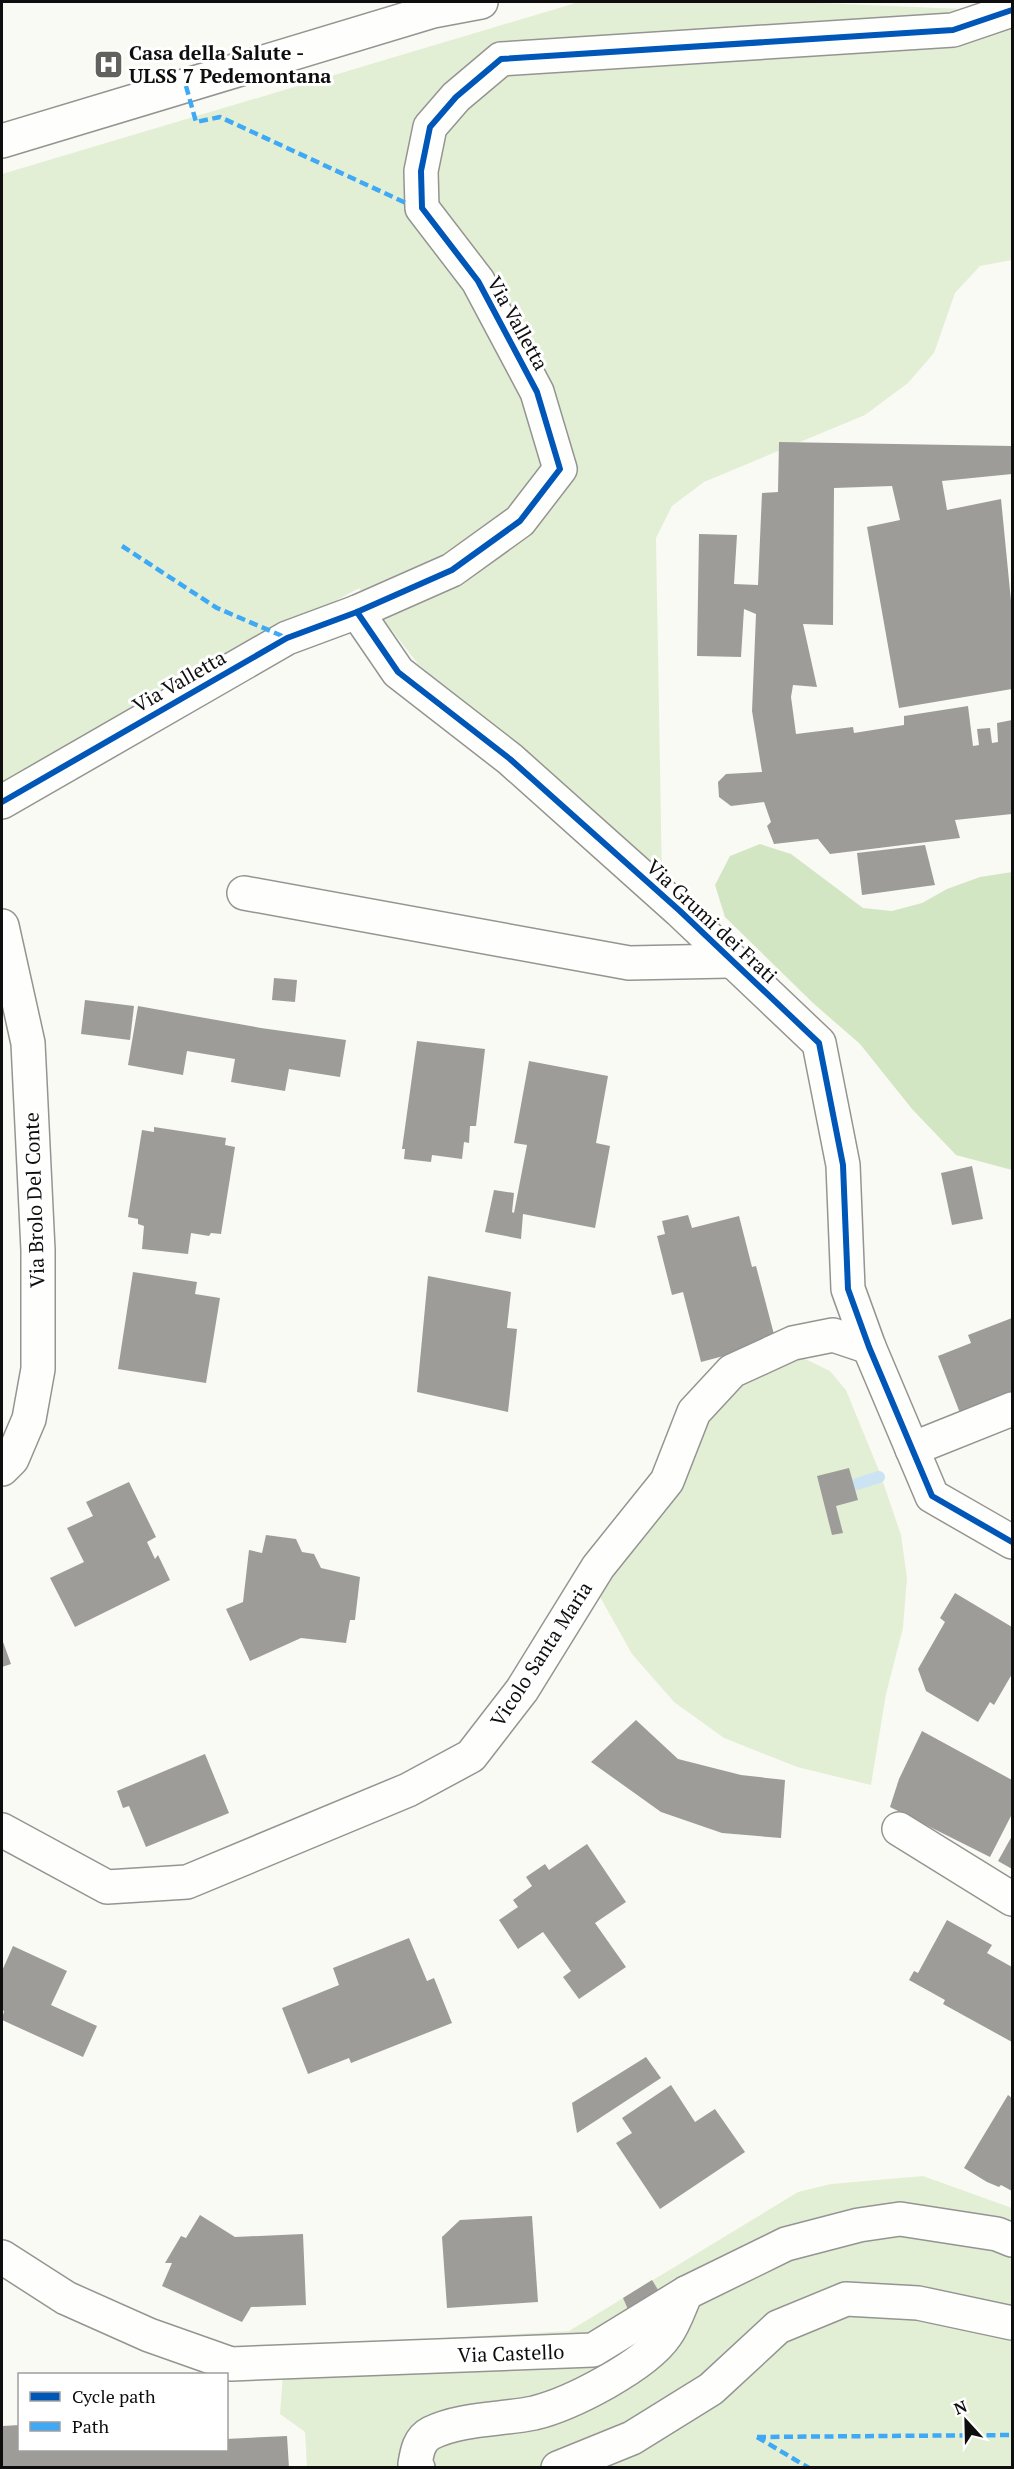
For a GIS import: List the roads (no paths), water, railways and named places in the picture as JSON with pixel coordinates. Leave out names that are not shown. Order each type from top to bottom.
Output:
[{"type":"street","points":[[2,141],[433,11],[481,2]]},
{"type":"street","name":"Via Valletta","points":[[2,802],[287,638],[357,612],[452,570],[520,521],[560,469],[537,392],[478,281],[422,208],[421,171],[430,128],[456,98],[501,59],[953,30],[1012,10]]},
{"type":"street","name":"Via Grumi dei Frati","points":[[357,612],[398,672],[510,759],[680,911],[729,961],[819,1043],[843,1165],[848,1289],[869,1347],[932,1496],[1012,1542]]},
{"type":"street","name":"Via Grumi dei Frati","points":[[244,893],[629,963],[729,961]]},
{"type":"street","name":"Via Brolo Del Conte","points":[[2,926],[28,1043],[38,1250],[38,1369],[28,1419],[12,1459],[2,1469]]},
{"type":"street","name":"Vicolo Santa Maria","points":[[2,1830],[107,1887],[187,1882],[408,1790],[471,1755],[522,1690],[598,1567],[667,1480],[694,1412],[732,1371],[793,1343],[834,1335],[869,1347]]},
{"type":"street","points":[[912,1449],[1012,1408]]},
{"type":"street","points":[[900,1829],[1012,1899]]},
{"type":"street","name":"Via Castello","points":[[2,2257],[66,2298],[149,2335],[231,2364],[593,2350],[686,2293],[786,2244],[859,2225],[900,2219],[997,2234],[1012,2240]]},
{"type":"street","points":[[418,2468],[415,2464],[417,2447],[429,2434],[466,2423],[535,2413],[573,2399],[629,2368],[666,2335],[686,2293]]},
{"type":"street","points":[[558,2468],[632,2438],[711,2389],[778,2327],[846,2299],[918,2303],[1012,2324]]},
{"type":"waterway","points":[[857,1484],[879,1477]]},
{"type":"place","name":"Casa della Salute - ULSS 7 Pedemontana","points":[[108,64]]}]
